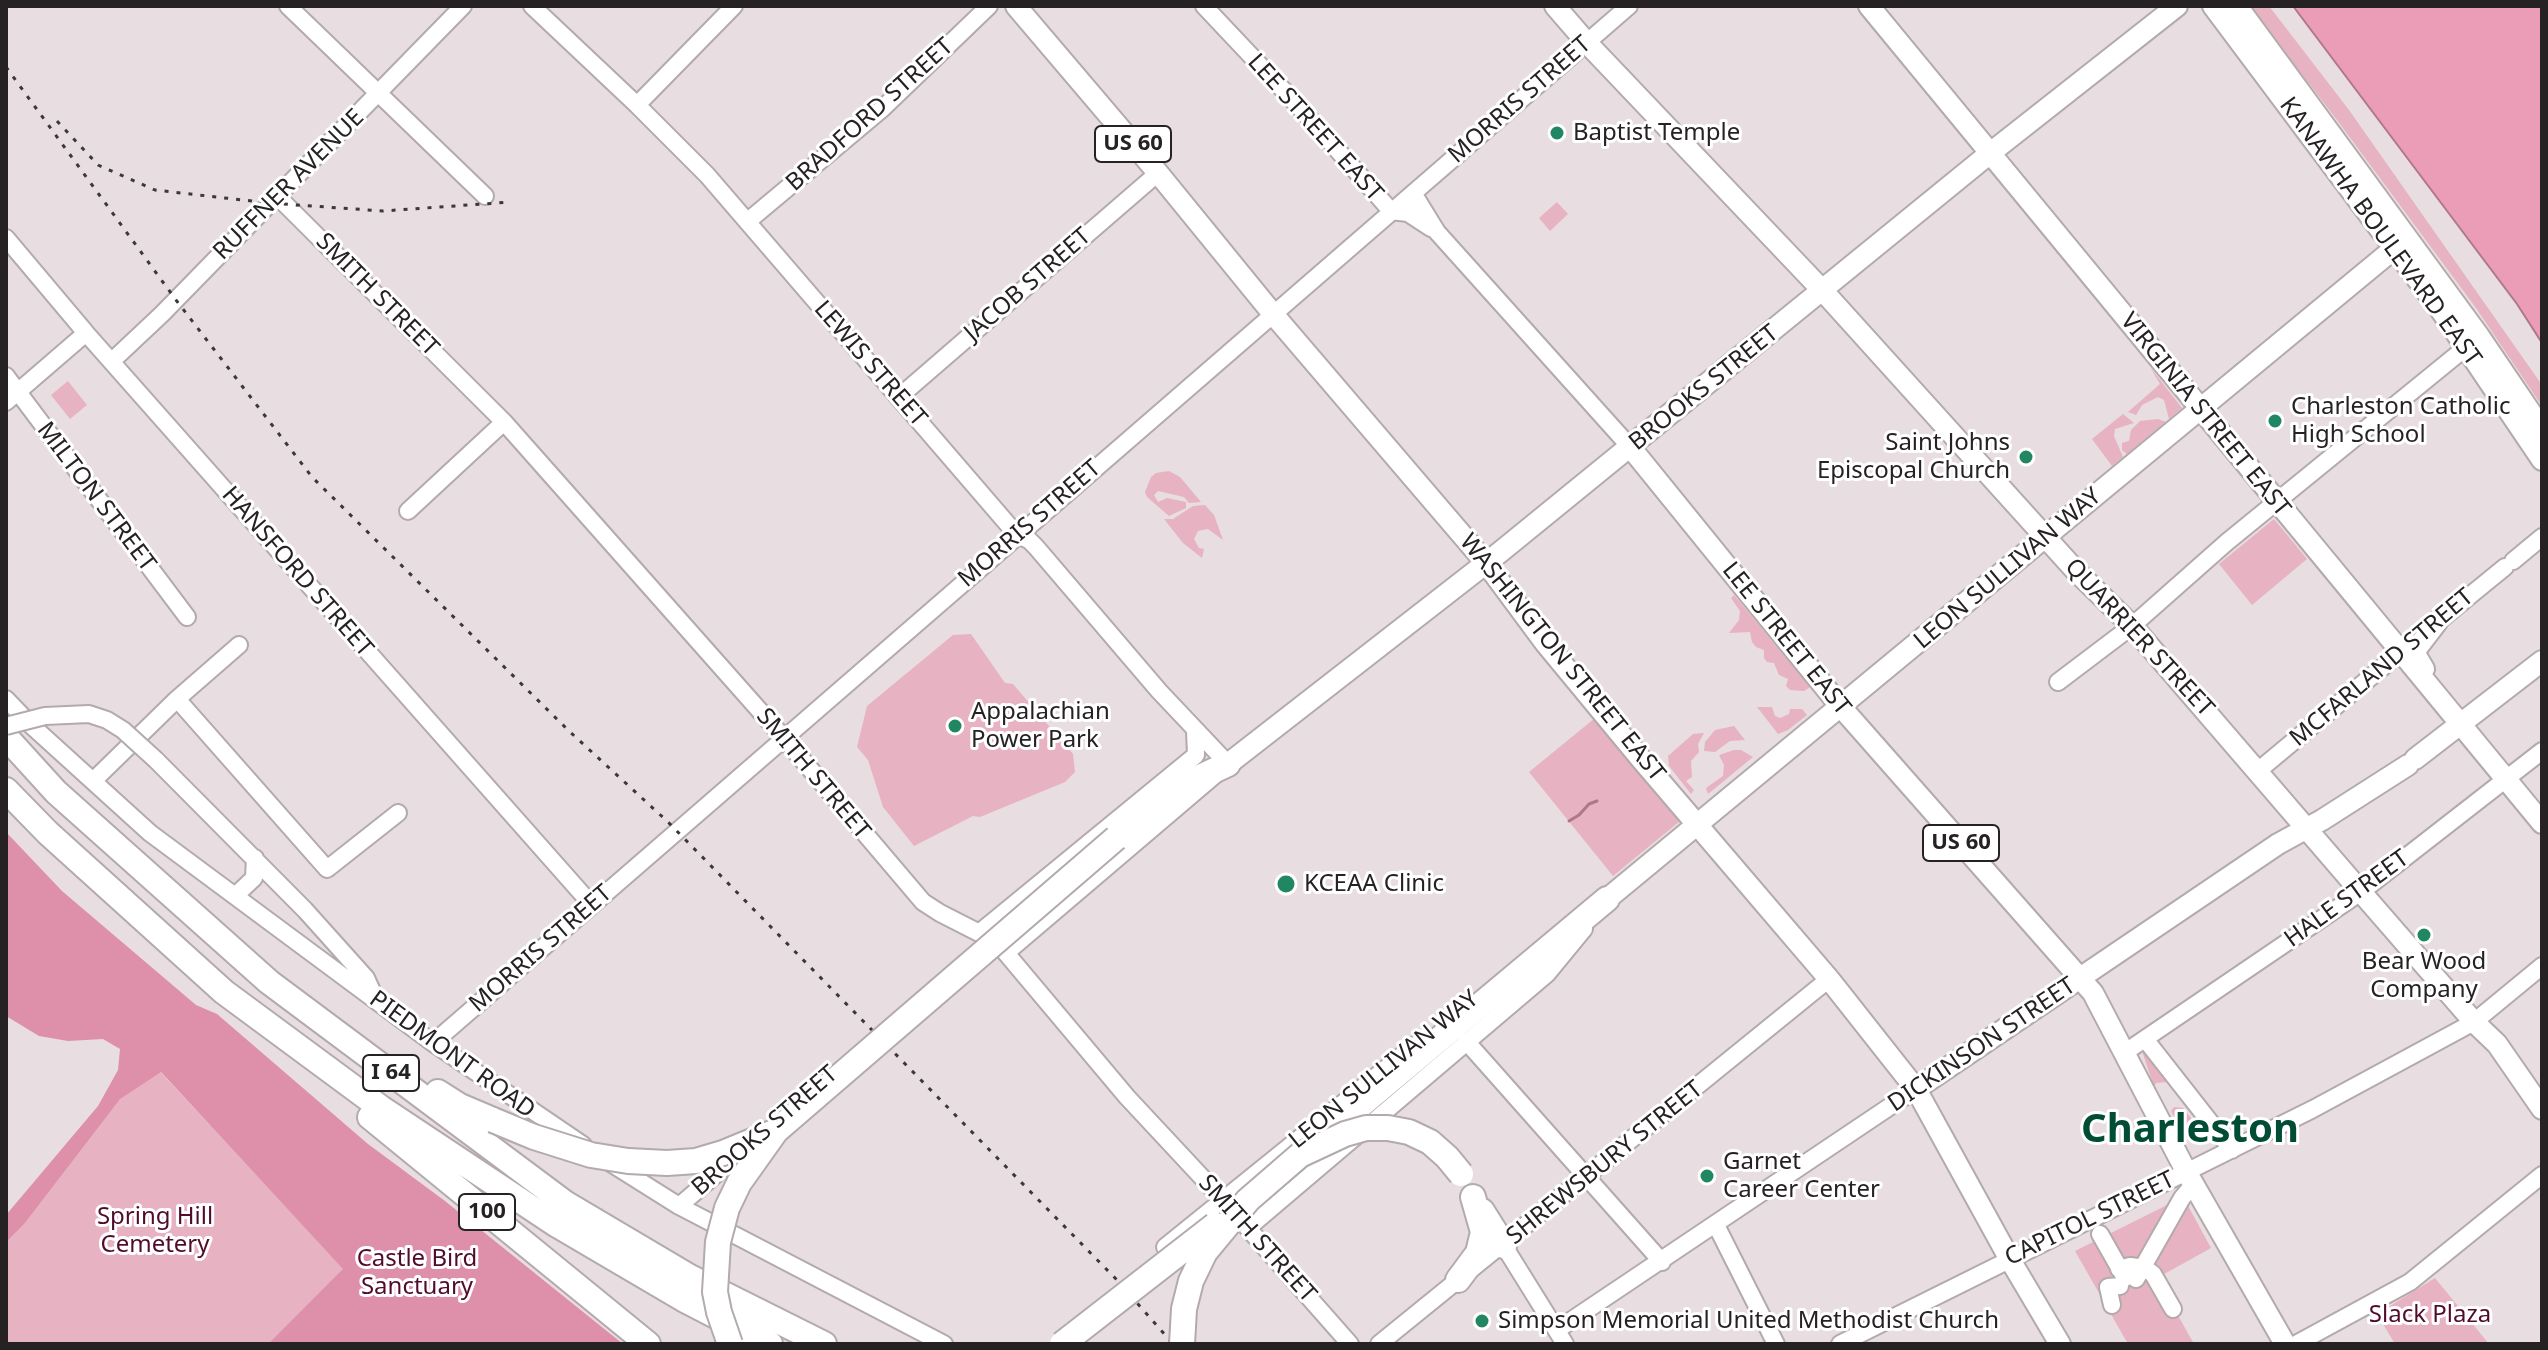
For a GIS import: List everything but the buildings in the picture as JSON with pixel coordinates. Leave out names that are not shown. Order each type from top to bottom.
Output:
[{"type":"highway","name":"I 64","points":[[6,737],[56,792],[269,982],[565,1203],[690,1277],[824,1344]]},
{"type":"highway","points":[[1185,784],[1194,768],[1196,743]]},
{"type":"highway","points":[[730,1344],[715,1292],[718,1242],[727,1208],[739,1183],[776,1131],[1116,838],[1185,784],[1228,764]]},
{"type":"highway","name":"I 64","points":[[6,790],[48,833],[224,992],[333,1073],[557,1225],[683,1299],[770,1344]]},
{"type":"highway","points":[[1062,1344],[1236,1200],[1300,1155],[1607,899]]},
{"type":"highway","points":[[269,982],[460,1106],[534,1137],[591,1155],[628,1161],[696,1161],[776,1131]]},
{"type":"highway","name":"100","points":[[333,1073],[356,1106],[648,1344]]},
{"type":"highway","points":[[1300,1155],[1366,1128],[1409,1132],[1430,1142],[1447,1157],[1461,1174],[1504,1246]]},
{"type":"highway","points":[[1458,1280],[1478,1253],[1483,1232],[1473,1197]]},
{"type":"highway","points":[[1182,1344],[1184,1309],[1196,1271],[1236,1200]]},
{"type":"main road","name":"WASHINGTON STREET EAST","points":[[1016,6],[1486,563],[1546,644],[1829,979],[1916,1089],[2060,1344]]},
{"type":"main road","name":"QUARRIER STREET","points":[[1555,6],[1823,291],[2076,571],[2132,626],[2474,1022],[2497,1044],[2542,1109]]},
{"type":"main road","name":"VIRGINIA STREET EAST","points":[[1869,6],[2542,823]]},
{"type":"main road","name":"BROOKS STREET","points":[[1228,764],[1631,448],[1989,154],[2177,6]]},
{"type":"main road","name":"KANAWHA BOULEVARD EAST","points":[[2213,6],[2401,244]]},
{"type":"main road","name":"KANAWHA BOULEVARD EAST","points":[[2237,6],[2401,244],[2472,342],[2542,429]]},
{"type":"main road","name":"LEON SULLIVAN WAY","points":[[1607,899],[2401,244]]},
{"type":"main road","name":"KANAWHA BOULEVARD EAST","points":[[2472,342],[2542,460]]},
{"type":"main road","name":"LEE STREET EAST","points":[[1631,448],[1841,707],[2093,993],[2190,1179],[2285,1344]]},
{"type":"main road","points":[[2425,680],[2427,672],[2414,652],[2437,622]]},
{"type":"main road","points":[[2499,773],[2484,726],[2514,698],[2514,685],[2542,661]]},
{"type":"main road","name":"DICKINSON STREET","points":[[1916,1089],[2278,844],[2381,784],[2514,685]]},
{"type":"street","points":[[288,6],[485,196]]},
{"type":"street","name":"RUFFNER AVENUE","points":[[112,361],[463,6]]},
{"type":"street","name":"LEWIS STREET","points":[[532,6],[637,105],[748,221],[1017,535],[1036,547],[1196,743],[1228,764]]},
{"type":"street","points":[[637,105],[734,6]]},
{"type":"street","name":"BRADFORD STREET","points":[[748,221],[883,108],[989,6]]},
{"type":"street","name":"LEE STREET EAST","points":[[1204,6],[1304,112],[1391,211],[1408,213],[1437,232]]},
{"type":"street","name":"MORRIS STREET","points":[[433,1043],[1629,6]]},
{"type":"street","name":"JACOB STREET","points":[[899,397],[1158,173]]},
{"type":"street","name":"LEE STREET EAST","points":[[1413,193],[1437,232],[1631,448]]},
{"type":"street","name":"SMITH STREET","points":[[277,196],[504,422],[783,737],[923,902],[991,939],[1006,953],[1127,1097],[1236,1200],[1248,1228],[1350,1344]]},
{"type":"street","name":"HANSFORD STREET","points":[[6,238],[86,333],[591,904]]},
{"type":"street","points":[[12,397],[86,333]]},
{"type":"street","points":[[2058,682],[2132,626],[2227,542],[2472,342]]},
{"type":"street","name":"MILTON STREET","points":[[6,376],[12,397],[187,617]]},
{"type":"street","points":[[408,511],[504,422]]},
{"type":"street","name":"MCFARLAND STREET","points":[[2259,770],[2542,537]]},
{"type":"street","points":[[93,781],[177,699],[239,645]]},
{"type":"street","name":"PIEDMONT ROAD","points":[[6,699],[150,833],[433,1043],[541,1118],[679,1206],[944,1344]]},
{"type":"street","points":[[177,699],[327,869],[398,813]]},
{"type":"street","points":[[6,726],[45,716],[89,714],[123,730],[255,858],[366,978],[377,1001]]},
{"type":"street","points":[[979,933],[1196,743]]},
{"type":"street","name":"HALE STREET","points":[[2145,1039],[2361,892],[2499,773],[2542,751]]},
{"type":"street","points":[[1006,953],[1228,764]]},
{"type":"street","points":[[235,896],[254,878],[255,858]]},
{"type":"street","name":"LEON SULLIVAN WAY","points":[[1248,1228],[1547,974],[1607,899]]},
{"type":"street","name":"LEON SULLIVAN WAY","points":[[1165,1247],[1236,1200],[1315,1123],[1554,932],[1607,899]]},
{"type":"street","name":"CAPITOL STREET","points":[[1840,1344],[2009,1258],[2190,1179],[2232,1150],[2474,1022],[2542,966]]},
{"type":"street","name":"SHREWSBURY STREET","points":[[1379,1344],[1504,1246],[1829,979]]},
{"type":"street","points":[[2124,1053],[2145,1039],[2232,1150]]},
{"type":"street","points":[[1466,1041],[1662,1262]]},
{"type":"street","name":"BROOKS STREET","points":[[679,1206],[852,1056]]},
{"type":"street","name":"DICKINSON STREET","points":[[1561,1337],[1662,1262],[1916,1089]]},
{"type":"street","points":[[2296,1344],[2410,1282],[2542,1175]]},
{"type":"street","points":[[2123,1286],[2182,1198],[2190,1179]]},
{"type":"street","points":[[1716,1225],[1776,1344]]},
{"type":"street","points":[[2100,1234],[2123,1286]]},
{"type":"street","points":[[1504,1246],[1561,1337]]},
{"type":"street","points":[[2123,1286],[2153,1274],[2173,1309]]},
{"type":"green space","points":[[2249,6],[2269,6],[2349,110],[2542,385],[2542,406],[2476,308]]},
{"type":"green space","points":[[1557,202],[1568,214],[1550,231],[1539,218]]},
{"type":"green space","points":[[2150,367],[2182,408],[2169,419],[2164,400],[2158,397],[2142,405],[2136,415],[2128,412],[2160,384]]},
{"type":"green space","points":[[68,381],[87,405],[70,419],[51,395]]},
{"type":"green space","points":[[2123,414],[2134,423],[2115,429],[2114,436],[2123,457],[2112,466],[2092,439]]},
{"type":"green space","points":[[2158,419],[2166,422],[2127,454],[2122,450],[2122,443],[2129,441],[2131,430],[2140,421]]},
{"type":"green space","points":[[1169,471],[1180,477],[1201,502],[1189,503],[1184,497],[1158,491],[1154,495],[1158,502],[1167,498],[1186,502],[1186,508],[1169,516],[1145,492],[1151,477]]},
{"type":"green space","points":[[1205,505],[1214,515],[1223,540],[1208,529],[1198,531],[1194,539],[1199,548],[1204,549],[1202,558],[1183,543],[1164,519],[1173,519],[1193,506]]},
{"type":"green space","points":[[2274,519],[2307,559],[2252,605],[2219,564]]},
{"type":"green space","points":[[1734,595],[1810,687],[1804,691],[1790,690],[1786,686],[1788,679],[1779,675],[1774,663],[1767,662],[1764,650],[1752,642],[1750,632],[1729,633],[1739,620],[1740,611],[1731,598]]},
{"type":"green space","name":"Appalachian Power Park","points":[[971,634],[1005,683],[1013,684],[1073,754],[1075,772],[1065,782],[980,817],[973,816],[914,846],[883,807],[868,760],[857,747],[867,706],[953,635]]},
{"type":"green space","points":[[1757,707],[1772,707],[1775,716],[1780,718],[1789,714],[1790,709],[1802,709],[1807,715],[1778,734]]},
{"type":"green space","points":[[1595,718],[1680,821],[1613,876],[1529,772]]},
{"type":"green space","points":[[1734,726],[1745,740],[1730,741],[1715,752],[1704,751],[1705,742],[1715,730]]},
{"type":"green space","points":[[1704,733],[1698,744],[1699,752],[1691,761],[1692,777],[1686,781],[1694,790],[1691,794],[1669,766],[1668,756],[1693,734]]},
{"type":"green space","points":[[1741,750],[1753,757],[1708,794],[1706,788],[1723,776],[1724,765],[1719,755]]},
{"type":"green space","name":"Castle Bird Sanctuary","points":[[6,832],[62,891],[196,1005],[217,1014],[368,1144],[445,1201],[623,1344],[268,1344],[343,1269],[161,1072],[120,1099],[24,1224],[6,1242],[6,1215],[98,1106],[118,1070],[120,1049],[103,1039],[68,1041],[39,1036],[6,1016]]},
{"type":"green space","points":[[2142,1051],[2167,1082],[2156,1083],[2154,1087]]},
{"type":"green space","name":"Spring Hill Cemetery","points":[[152,1063],[344,1269],[268,1344],[6,1344],[6,1226]]},
{"type":"green space","points":[[2174,1107],[2183,1108],[2201,1131],[2200,1134],[2186,1139],[2171,1111]]},
{"type":"green space","points":[[2177,1200],[2186,1202],[2211,1248],[2157,1278],[2194,1344],[2128,1344],[2075,1251]]},
{"type":"green space","name":"Slack Plaza","points":[[2435,1278],[2489,1344],[2395,1344],[2377,1314]]},
{"type":"shaded area","points":[[2293,6],[2542,6],[2542,343],[2517,304]]},
{"type":"waterway","points":[[1569,821],[1597,801]]},
{"type":"railway","points":[[6,67],[176,300],[312,477],[569,731],[668,822],[1116,1279],[1173,1344]]},
{"type":"railway","points":[[57,121],[98,165],[155,190],[269,203],[383,211],[511,202]]},
{"type":"place","name":"Baptist Temple","points":[[1557,133]]},
{"type":"place","name":"Charleston Catholic High School","points":[[2275,421]]},
{"type":"place","name":"Saint Johns Episcopal Church","points":[[2026,457]]},
{"type":"place","name":"Appalachian Power Park","points":[[955,726]]},
{"type":"place","name":"KCEAA Clinic","points":[[1286,884]]},
{"type":"place","name":"Bear Wood Company","points":[[2424,935]]},
{"type":"place","name":"Garnet Career Center","points":[[1707,1176]]},
{"type":"place","name":"Simpson Memorial United Methodist Church","points":[[1482,1321]]},
{"type":"district","name":"Charleston","points":[[2190,1131]]}]
